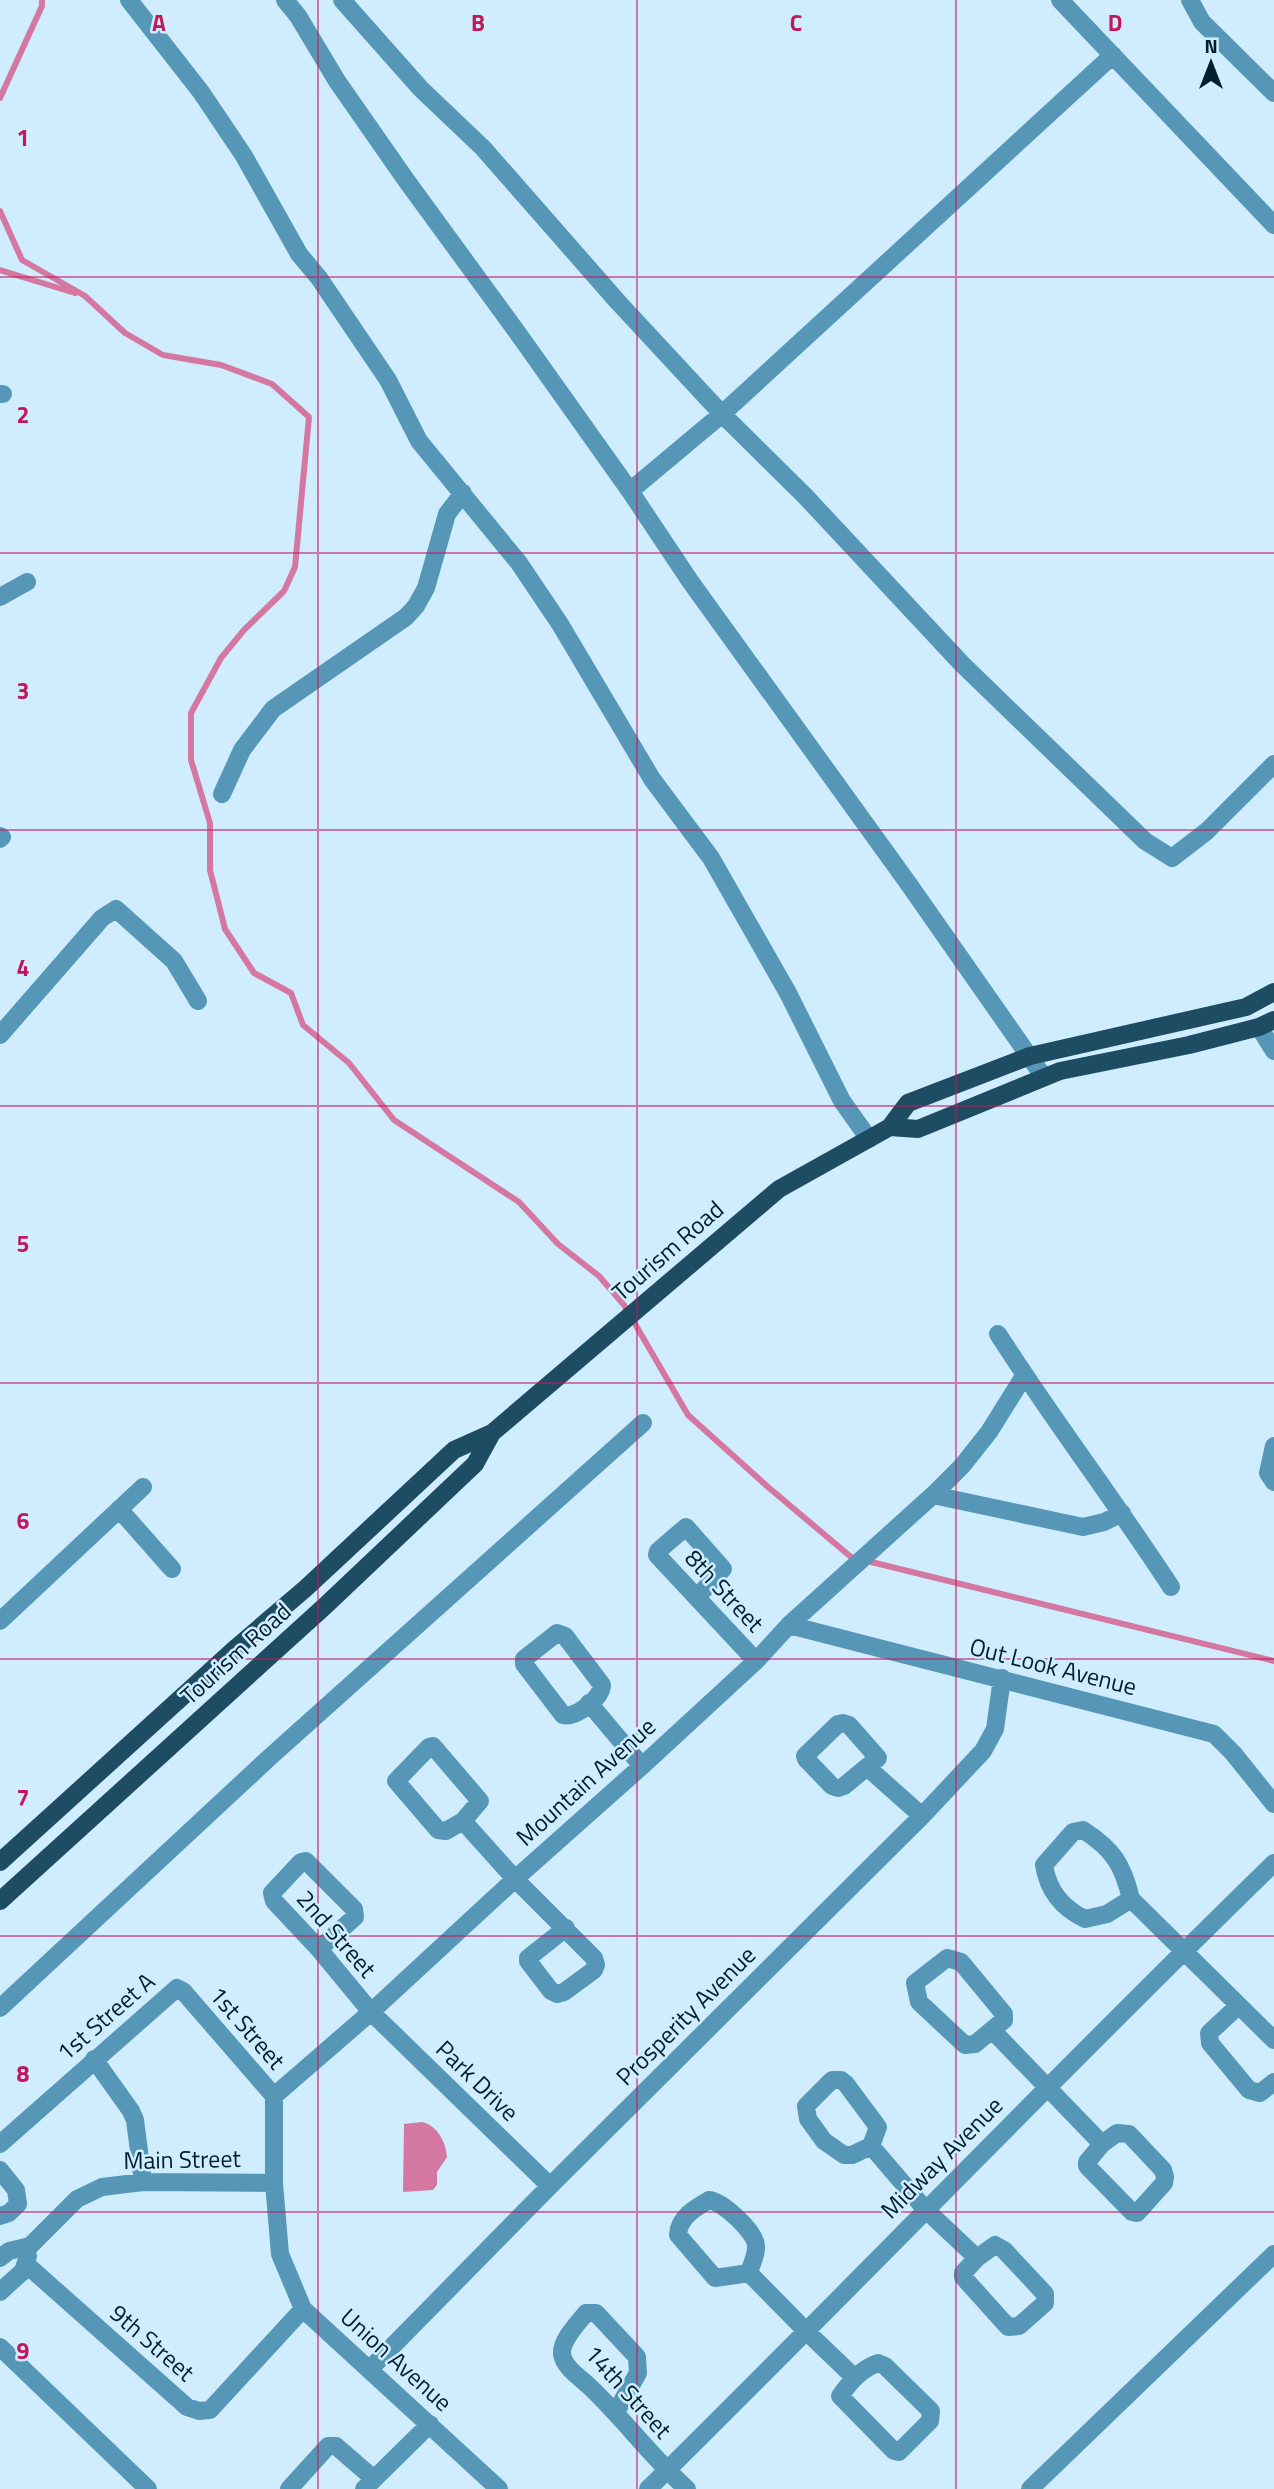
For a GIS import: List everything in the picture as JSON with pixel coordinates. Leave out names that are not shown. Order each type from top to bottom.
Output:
[{"type":"main road","name":"Tourism Road","points":[[0,1862],[306,1588],[454,1450],[492,1433],[779,1189],[890,1127],[908,1103],[1030,1056],[1246,1007],[1274,992]]},
{"type":"main road","name":"Tourism Road","points":[[890,1127],[918,1129],[1043,1076],[1189,1045],[1266,1023]]},
{"type":"main road","name":"Tourism Road","points":[[0,1901],[316,1614],[475,1464],[492,1433]]},
{"type":"street","points":[[129,0],[208,103],[244,156],[299,254],[319,278],[388,380],[419,441],[519,563],[554,614],[625,729],[652,779],[711,858],[788,993],[842,1101],[869,1139]]},
{"type":"street","points":[[285,0],[299,16],[337,81],[391,158],[1043,1076]]},
{"type":"street","points":[[342,0],[421,89],[483,148],[618,302],[722,414],[805,496],[962,664],[1154,847],[1172,858],[1206,831],[1274,764]]},
{"type":"street","points":[[1060,0],[1274,225]]},
{"type":"street","points":[[1190,0],[1202,22],[1274,93]]},
{"type":"street","points":[[630,491],[722,414],[1113,55]]},
{"type":"street","points":[[222,794],[242,750],[273,709],[407,617],[416,606],[426,588],[447,514],[463,493]]},
{"type":"street","points":[[0,597],[27,582]]},
{"type":"street","points":[[0,1035],[102,918],[116,909],[174,961],[198,1002]]},
{"type":"street","points":[[1266,1023],[1274,1051]]},
{"type":"street","points":[[998,1334],[1024,1376],[1171,1587]]},
{"type":"street","name":"Mountain Avenue","points":[[274,2096],[371,2012],[514,1879],[642,1766],[756,1661],[789,1625],[933,1495],[962,1466],[989,1432],[1024,1376]]},
{"type":"street","points":[[0,2008],[270,1757],[643,1423]]},
{"type":"street","points":[[1274,1446],[1268,1473],[1274,1482]]},
{"type":"street","points":[[0,1621],[143,1487]]},
{"type":"street","points":[[933,1495],[1083,1527],[1104,1522],[1122,1513]]},
{"type":"street","points":[[119,1509],[172,1569]]},
{"type":"street","name":"8th Street","points":[[697,1597],[723,1569],[688,1528],[684,1528],[657,1555],[756,1661]]},
{"type":"street","name":"Out Look Avenue","points":[[789,1625],[1214,1734],[1233,1752],[1274,1804]]},
{"type":"street","points":[[557,1633],[565,1636],[602,1685],[601,1692],[589,1703],[572,1716],[563,1715],[525,1667],[524,1659],[557,1633]]},
{"type":"street","name":"Prosperity Avenue","points":[[370,2370],[550,2186],[922,1816],[983,1751],[995,1728],[1002,1678]]},
{"type":"street","points":[[589,1703],[642,1766]]},
{"type":"street","points":[[429,1747],[436,1748],[479,1797],[479,1805],[463,1821],[446,1831],[438,1830],[396,1783],[396,1779],[429,1747]]},
{"type":"street","points":[[868,1768],[922,1816]]},
{"type":"street","points":[[463,1821],[514,1879],[566,1928],[594,1958],[594,1970],[564,1992],[557,1994],[551,1992],[528,1964],[528,1958],[566,1928]]},
{"type":"street","points":[[1131,1899],[1107,1914],[1085,1919],[1068,1911],[1047,1881],[1044,1865],[1073,1832],[1083,1830],[1091,1835],[1120,1862],[1131,1899],[1274,2040]]},
{"type":"street","name":"2nd Street","points":[[319,1950],[355,1917],[354,1909],[306,1861],[301,1862],[275,1887],[272,1893],[274,1901],[371,2012]]},
{"type":"street","name":"Midway Avenue","points":[[648,2489],[1184,1950],[1274,1863]]},
{"type":"street","points":[[947,1958],[961,1962],[1003,2014],[1003,2020],[993,2031],[975,2044],[965,2045],[919,2002],[915,1983],[947,1958]]},
{"type":"street","name":"1st Street A","points":[[0,2144],[170,1993],[177,1988],[183,1992]]},
{"type":"street","name":"1st Street","points":[[183,1992],[274,2096]]},
{"type":"street","points":[[1238,2006],[1209,2033],[1210,2043],[1249,2090],[1260,2093],[1274,2082]]},
{"type":"street","name":"Park Drive","points":[[371,2012],[550,2186]]},
{"type":"street","points":[[993,2031],[1102,2144]]},
{"type":"street","points":[[94,2059],[135,2120],[144,2182]]},
{"type":"street","points":[[832,2080],[841,2080],[846,2084],[878,2127],[871,2146],[844,2155],[824,2141],[808,2119],[806,2106],[832,2080]]},
{"type":"street","points":[[274,2096],[274,2183]]},
{"type":"street","points":[[1117,2133],[1129,2134],[1163,2170],[1164,2183],[1137,2213],[1132,2212],[1088,2169],[1087,2162],[1102,2144],[1117,2133]]},
{"type":"street","points":[[871,2146],[925,2209],[977,2258]]},
{"type":"street","points":[[0,2170],[16,2190],[18,2204],[9,2213],[0,2216]]},
{"type":"street","name":"Main Street","points":[[30,2246],[77,2199],[102,2187],[144,2182],[274,2183]]},
{"type":"street","name":"Union Avenue","points":[[274,2183],[280,2254],[303,2309],[499,2489]]},
{"type":"street","points":[[714,2200],[738,2219],[756,2244],[749,2273],[715,2278],[678,2235],[679,2227],[691,2210],[714,2200]]},
{"type":"street","points":[[995,2245],[1000,2247],[1045,2294],[1045,2304],[1019,2326],[1008,2327],[963,2277],[963,2273],[977,2258],[995,2245]]},
{"type":"street","points":[[0,2258],[9,2251],[30,2246],[27,2265],[1,2289]]},
{"type":"street","points":[[1030,2489],[1274,2255]]},
{"type":"street","name":"9th Street","points":[[27,2265],[187,2406],[199,2411],[210,2410],[303,2309]]},
{"type":"street","points":[[749,2273],[855,2378]]},
{"type":"street","name":"14th Street","points":[[616,2412],[638,2373],[637,2357],[596,2313],[586,2313],[565,2342],[562,2354],[568,2366],[616,2412],[666,2471],[687,2489]]},
{"type":"street","points":[[0,2347],[148,2489]]},
{"type":"street","points":[[878,2363],[884,2366],[931,2411],[930,2421],[899,2452],[894,2451],[841,2398],[855,2378],[871,2365],[878,2363]]},
{"type":"street","points":[[289,2489],[328,2446],[335,2446],[369,2484],[430,2424]]},
{"type":"shaded area","points":[[422,2122],[440,2135],[447,2157],[437,2172],[437,2185],[433,2190],[403,2192],[404,2124]]},
{"type":"waterway","points":[[0,98],[42,6],[42,0]]},
{"type":"waterway","points":[[0,211],[22,260],[85,296],[125,333],[163,355],[221,365],[272,384],[309,417],[295,567],[284,591],[244,630],[221,658],[191,713],[191,760],[210,823],[210,870],[225,929],[254,973],[291,993],[303,1025],[349,1063],[394,1120],[519,1202],[558,1244],[599,1276],[624,1305],[688,1415],[851,1557],[1274,1661]]},
{"type":"waterway","points":[[0,270],[75,293]]}]
